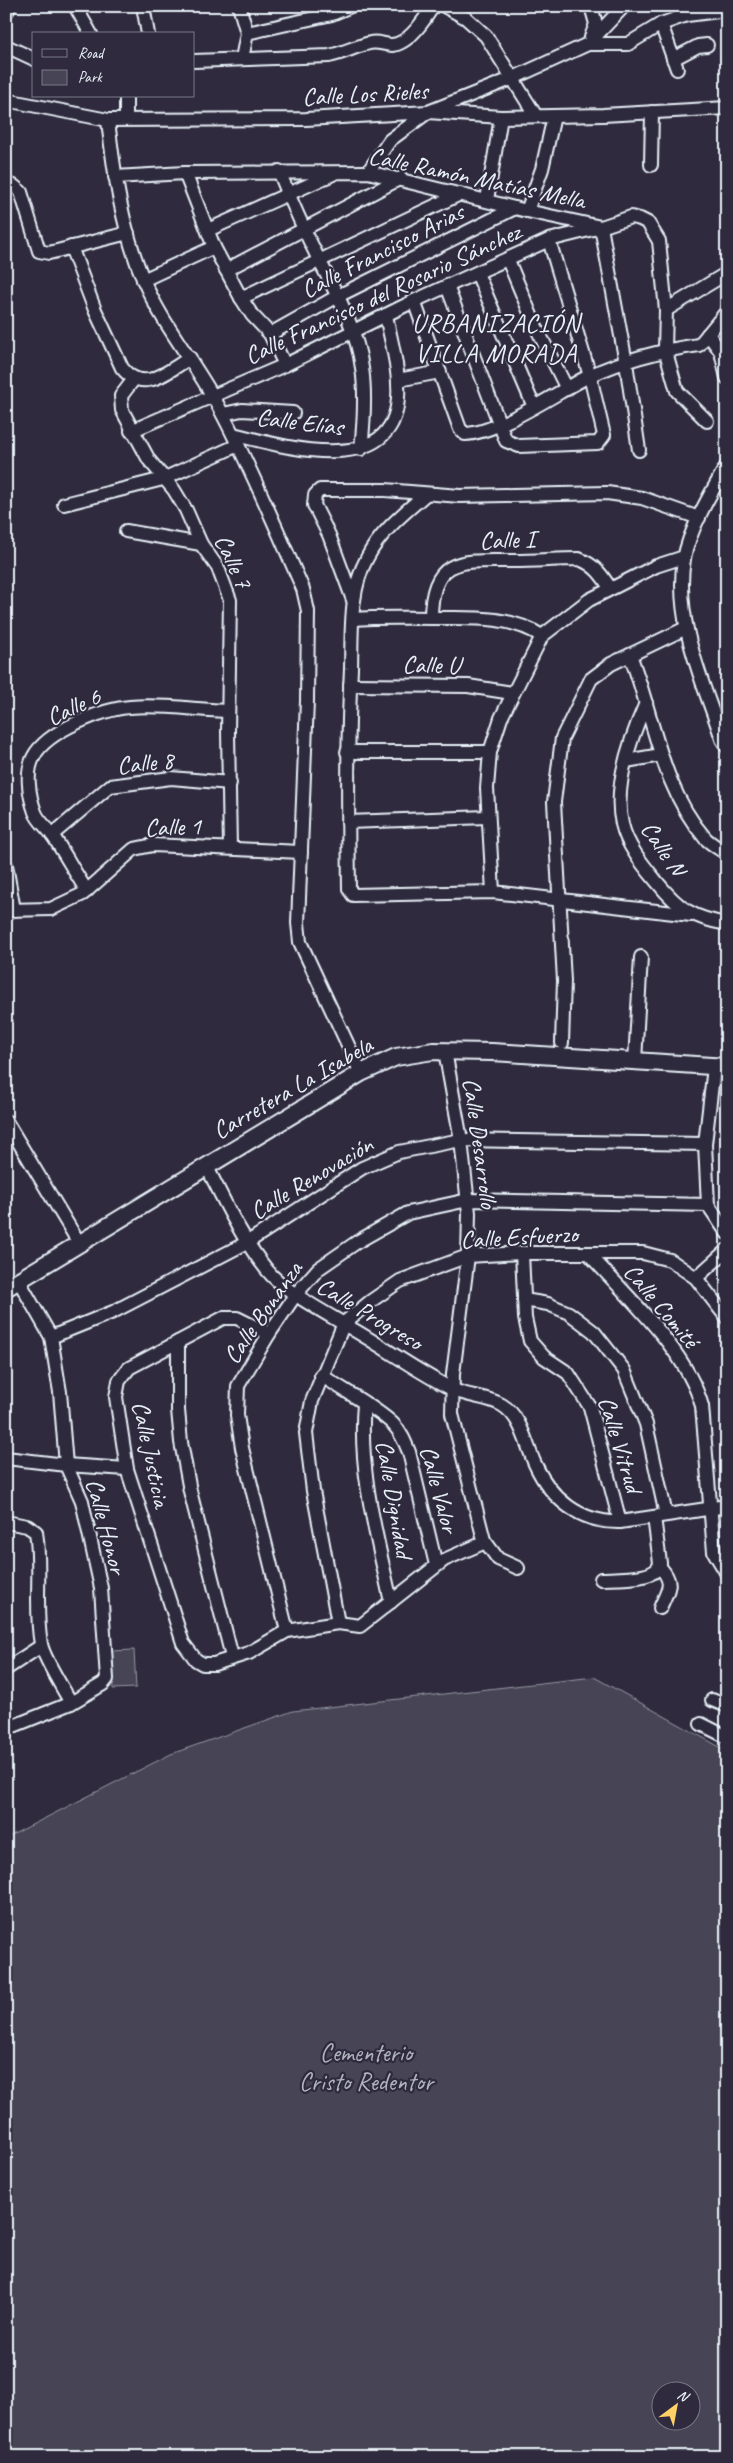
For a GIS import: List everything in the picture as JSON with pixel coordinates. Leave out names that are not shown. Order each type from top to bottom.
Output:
[{"type":"main road","name":"Carretera La Isabela","points":[[13,1285],[206,1165],[361,1073],[396,1057],[445,1051],[721,1067]]},
{"type":"street","points":[[6,13],[10,6]]},
{"type":"street","points":[[75,6],[90,32]]},
{"type":"street","points":[[143,6],[148,32]]},
{"type":"street","points":[[239,6],[247,33],[242,59]]},
{"type":"street","points":[[247,33],[332,14],[351,6]]},
{"type":"street","points":[[195,61],[329,56],[343,53],[371,42],[391,45],[399,44],[421,26],[433,6]]},
{"type":"street","points":[[444,6],[466,18],[482,31],[536,116]]},
{"type":"street","points":[[588,44],[596,24],[591,6]]},
{"type":"street","points":[[368,172],[390,140],[428,112],[511,79],[588,44],[624,6]]},
{"type":"street","points":[[588,44],[628,44],[661,24],[687,15],[727,10]]},
{"type":"street","points":[[661,24],[675,64],[698,46],[707,45]]},
{"type":"street","points":[[6,46],[32,58]]},
{"type":"street","points":[[126,98],[126,118]]},
{"type":"street","name":"Calle Los Rieles","points":[[6,100],[108,120],[126,118],[306,119],[428,112],[502,117],[554,116],[727,108]]},
{"type":"street","points":[[650,166],[652,112]]},
{"type":"street","points":[[521,210],[542,169],[554,116]]},
{"type":"street","points":[[487,200],[502,117]]},
{"type":"street","points":[[108,120],[114,177],[128,233],[143,280],[214,396],[236,440],[303,589],[308,611],[307,701],[298,923],[300,942],[361,1073]]},
{"type":"street","points":[[279,171],[303,228],[338,296],[352,332],[362,366],[365,389],[362,449]]},
{"type":"street","points":[[185,172],[214,247],[241,298],[252,315],[270,334],[285,365]]},
{"type":"street","name":"Calle Ramón Matías Mella","points":[[114,177],[185,172],[368,172],[400,178],[521,210],[601,227],[632,218],[648,223],[659,241],[666,310]]},
{"type":"street","points":[[208,230],[336,173]]},
{"type":"street","points":[[226,270],[400,178]]},
{"type":"street","points":[[6,184],[14,186],[22,192],[38,251],[49,253],[128,233]]},
{"type":"street","points":[[241,298],[460,194]]},
{"type":"street","name":"Calle Francisco Arias","points":[[270,334],[338,296],[521,210]]},
{"type":"street","points":[[601,227],[626,363],[639,450]]},
{"type":"street","name":"Calle Francisco del Rosario Sánchez","points":[[131,431],[285,365],[414,301],[549,240],[601,227]]},
{"type":"street","points":[[447,286],[506,441],[519,446],[598,443],[604,435],[590,376],[549,240]]},
{"type":"street","points":[[72,247],[91,301],[122,368],[134,379],[143,382],[152,380],[190,358]]},
{"type":"street","points":[[143,280],[214,247]]},
{"type":"street","points":[[508,260],[535,325],[567,389]]},
{"type":"street","points":[[477,272],[534,407]]},
{"type":"street","points":[[707,421],[677,391],[665,349],[666,310],[727,273]]},
{"type":"street","points":[[414,301],[460,429],[465,434],[473,434],[498,424],[534,407],[590,376],[665,349],[699,345],[727,311]]},
{"type":"street","name":"Calle Elías","points":[[236,440],[338,451],[362,449],[386,434],[397,409],[398,380],[386,315]]},
{"type":"street","points":[[708,334],[721,352],[727,378]]},
{"type":"street","points":[[398,380],[440,372]]},
{"type":"street","name":"Calle 7","points":[[134,379],[122,396],[122,410],[131,431],[163,479],[174,490],[186,510],[201,544],[218,568],[230,600],[228,711],[230,848]]},
{"type":"street","points":[[223,414],[242,410],[293,413]]},
{"type":"street","points":[[64,504],[163,479],[236,440]]},
{"type":"street","points":[[727,465],[699,518],[684,557],[682,602],[686,628],[722,739],[727,747]]},
{"type":"street","points":[[353,600],[329,535],[314,505],[315,495],[320,490],[385,490],[460,496],[607,493],[642,498],[699,518]]},
{"type":"street","points":[[426,494],[396,521],[374,546],[366,560],[353,600],[347,752],[349,889],[353,895],[493,892],[558,898],[691,915]]},
{"type":"street","points":[[126,531],[201,544]]},
{"type":"street","points":[[493,892],[487,818],[490,752],[501,718],[542,636],[589,600],[610,588],[656,566],[684,557]]},
{"type":"street","name":"Calle I","points":[[431,618],[431,597],[436,581],[455,564],[485,560],[579,559],[590,563],[601,574],[610,588]]},
{"type":"street","points":[[353,619],[386,617],[481,618],[508,621],[528,628],[542,636]]},
{"type":"street","points":[[562,1043],[564,982],[554,802],[562,738],[591,679],[611,664],[686,628]]},
{"type":"street","points":[[630,655],[661,755],[685,809],[706,839],[727,854]]},
{"type":"street","name":"Calle U","points":[[350,685],[468,686],[512,694]]},
{"type":"street","name":"Calle N","points":[[646,703],[637,724],[626,761],[619,799],[622,824],[630,845],[667,894],[691,915],[727,924]]},
{"type":"street","name":"Calle 6","points":[[87,891],[52,835],[36,814],[30,793],[28,773],[34,756],[49,741],[91,716],[129,707],[228,711]]},
{"type":"street","points":[[347,752],[490,752]]},
{"type":"street","points":[[626,761],[661,755]]},
{"type":"street","name":"Calle 8","points":[[52,835],[110,786],[170,778],[230,783]]},
{"type":"street","points":[[348,822],[487,818]]},
{"type":"street","name":"Calle 1","points":[[10,910],[50,909],[87,891],[134,849],[152,845],[300,852]]},
{"type":"street","points":[[6,865],[10,910]]},
{"type":"street","points":[[635,1061],[641,958]]},
{"type":"street","name":"Calle Desarrollo","points":[[445,1051],[461,1140],[468,1200],[468,1256],[452,1374],[454,1390],[452,1414],[484,1540]]},
{"type":"street","points":[[721,1067],[705,1144],[708,1204],[727,1233]]},
{"type":"street","points":[[6,1121],[78,1243]]},
{"type":"street","name":"Calle Renovación","points":[[51,1337],[113,1312],[248,1242],[362,1168],[399,1152],[461,1140],[705,1144]]},
{"type":"street","name":"Calle Progreso","points":[[206,1165],[248,1242],[268,1272],[296,1294],[454,1390],[502,1405],[511,1413],[523,1432],[535,1465],[558,1499],[578,1514],[610,1522],[620,1522],[727,1506]]},
{"type":"street","name":"Calle Bonanza","points":[[287,1631],[242,1448],[236,1415],[238,1386],[268,1334],[296,1294],[318,1269],[357,1242],[408,1213],[468,1200],[708,1204]]},
{"type":"street","points":[[696,1278],[727,1250]]},
{"type":"street","name":"Calle Esfuerzo","points":[[338,1623],[308,1458],[308,1425],[312,1401],[321,1375],[344,1324],[371,1300],[400,1281],[468,1256],[522,1253],[643,1253],[670,1260],[696,1278],[727,1318]]},
{"type":"street","name":"Calle Vitrud","points":[[522,1253],[524,1300],[530,1341],[544,1357],[568,1372],[590,1407],[620,1522]]},
{"type":"street","name":"Calle Comité","points":[[588,1254],[653,1326],[687,1369],[696,1386],[702,1406],[714,1552],[727,1574]]},
{"type":"street","name":"Calle Honor","points":[[6,1729],[71,1703],[103,1684],[106,1679],[101,1588],[91,1535],[82,1501],[66,1465],[60,1392],[51,1337],[13,1285]]},
{"type":"street","points":[[524,1300],[548,1304],[569,1313],[594,1332],[624,1370],[646,1424],[660,1516],[660,1567],[668,1576],[669,1590],[660,1608]]},
{"type":"street","name":"Calle Justicia","points":[[232,1657],[214,1664],[203,1664],[190,1654],[183,1643],[127,1468],[116,1397],[119,1381],[129,1368],[223,1318],[237,1318],[268,1334]]},
{"type":"street","points":[[178,1342],[178,1410],[181,1442],[190,1492],[232,1657],[249,1653],[287,1631],[338,1623],[360,1626],[436,1565],[481,1544],[484,1540],[498,1559],[518,1568]]},
{"type":"street","name":"Calle Valor","points":[[321,1375],[393,1424],[409,1452],[436,1565]]},
{"type":"street","name":"Calle Dignidad","points":[[364,1404],[361,1436],[374,1527],[391,1602]]},
{"type":"street","points":[[6,1458],[66,1465],[127,1468]]},
{"type":"street","points":[[6,1522],[27,1526],[36,1532],[41,1646],[71,1703]]},
{"type":"street","points":[[601,1579],[648,1576],[660,1567]]},
{"type":"street","points":[[6,1669],[41,1646]]},
{"type":"street","points":[[712,1700],[727,1706]]},
{"type":"street","points":[[701,1724],[727,1737]]},
{"type":"green space","points":[[134,1650],[136,1688],[113,1689],[111,1651]]},
{"type":"green space","name":"Cementerio Cristo Redentor","points":[[594,1677],[727,1751],[727,2457],[6,2457],[6,1838],[171,1754],[293,1711]]},
{"type":"district","name":"URBANIZACIÓN VILLA MORADA","points":[[496,338]]}]
